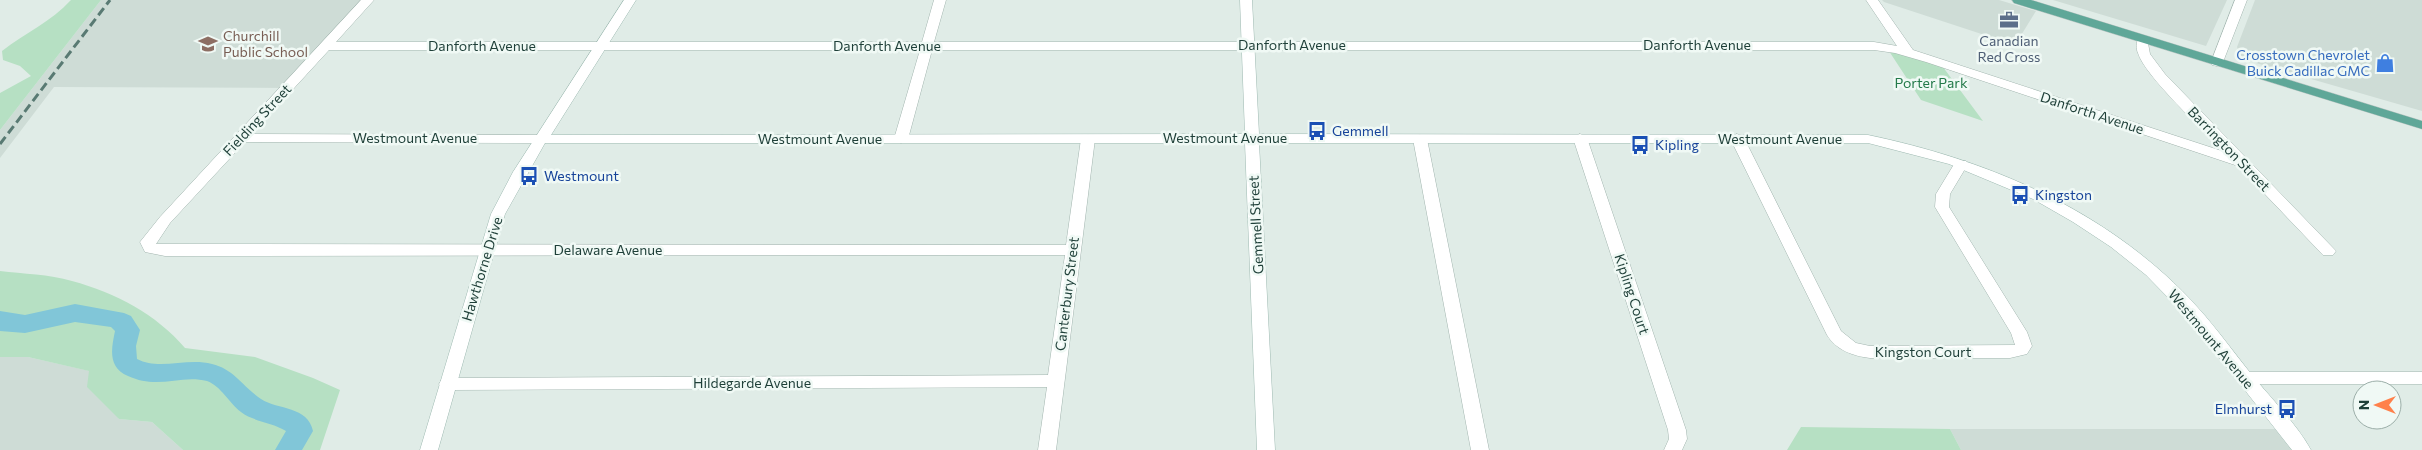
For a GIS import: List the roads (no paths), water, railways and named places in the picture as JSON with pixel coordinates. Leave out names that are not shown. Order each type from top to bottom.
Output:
[{"type":"main road","points":[[2018,0],[2143,41],[2422,125]]},
{"type":"street","name":"Fielding Street","points":[[148,242],[165,220],[368,0]]},
{"type":"street","name":"Hawthorne Drive","points":[[429,450],[486,250],[504,201],[541,139],[630,0]]},
{"type":"street","points":[[901,139],[940,0]]},
{"type":"street","name":"Gemmell Street","points":[[1246,0],[1266,450]]},
{"type":"street","points":[[1872,0],[1909,52]]},
{"type":"street","points":[[2217,62],[2241,0]]},
{"type":"street","name":"Barrington Street","points":[[2143,41],[2142,48],[2148,63],[2240,162],[2328,251]]},
{"type":"street","name":"Danforth Avenue","points":[[326,46],[1863,46],[1909,52],[2240,162]]},
{"type":"street","name":"Westmount Avenue","points":[[241,138],[1868,139],[1911,148],[1961,164],[2035,194],[2106,236],[2159,278],[2184,303],[2302,450]]},
{"type":"street","name":"Kipling Court","points":[[1580,138],[1677,430],[1678,439],[1673,450]]},
{"type":"street","name":"Kingston Court","points":[[1737,138],[1835,335],[1844,344],[1857,350],[1870,352],[2010,352],[2020,350],[2024,346],[2019,332],[1942,207],[1943,194],[1961,164]]},
{"type":"street","name":"Canterbury Street","points":[[1047,450],[1088,139]]},
{"type":"street","points":[[1420,139],[1480,450]]},
{"type":"street","name":"Delaware Avenue","points":[[148,242],[150,248],[165,251],[1072,250]]},
{"type":"street","points":[[2245,378],[2422,378]]},
{"type":"street","name":"Hildegarde Avenue","points":[[448,384],[1056,381]]},
{"type":"waterway","points":[[0,320],[4,323],[25,324],[75,313],[115,319],[122,322],[128,330],[124,346],[125,363],[146,373],[204,371],[219,376],[257,409],[294,422],[299,426],[300,431],[288,450]]},
{"type":"railway","points":[[0,144],[110,0]]},
{"type":"place","name":"Canadian Red Cross","points":[[2009,20]]},
{"type":"place","name":"Churchill Public School","points":[[208,44]]},
{"type":"place","name":"Crosstown Chevrolet Buick Cadillac GMC","points":[[2385,63]]},
{"type":"place","name":"Gemmell","points":[[1317,131]]},
{"type":"place","name":"Kipling","points":[[1640,145]]},
{"type":"place","name":"Westmount","points":[[529,176]]},
{"type":"place","name":"Kingston","points":[[2020,195]]},
{"type":"place","name":"Elmhurst","points":[[2287,409]]},
{"type":"park label","name":"Porter Park","points":[[1931,83]]}]
